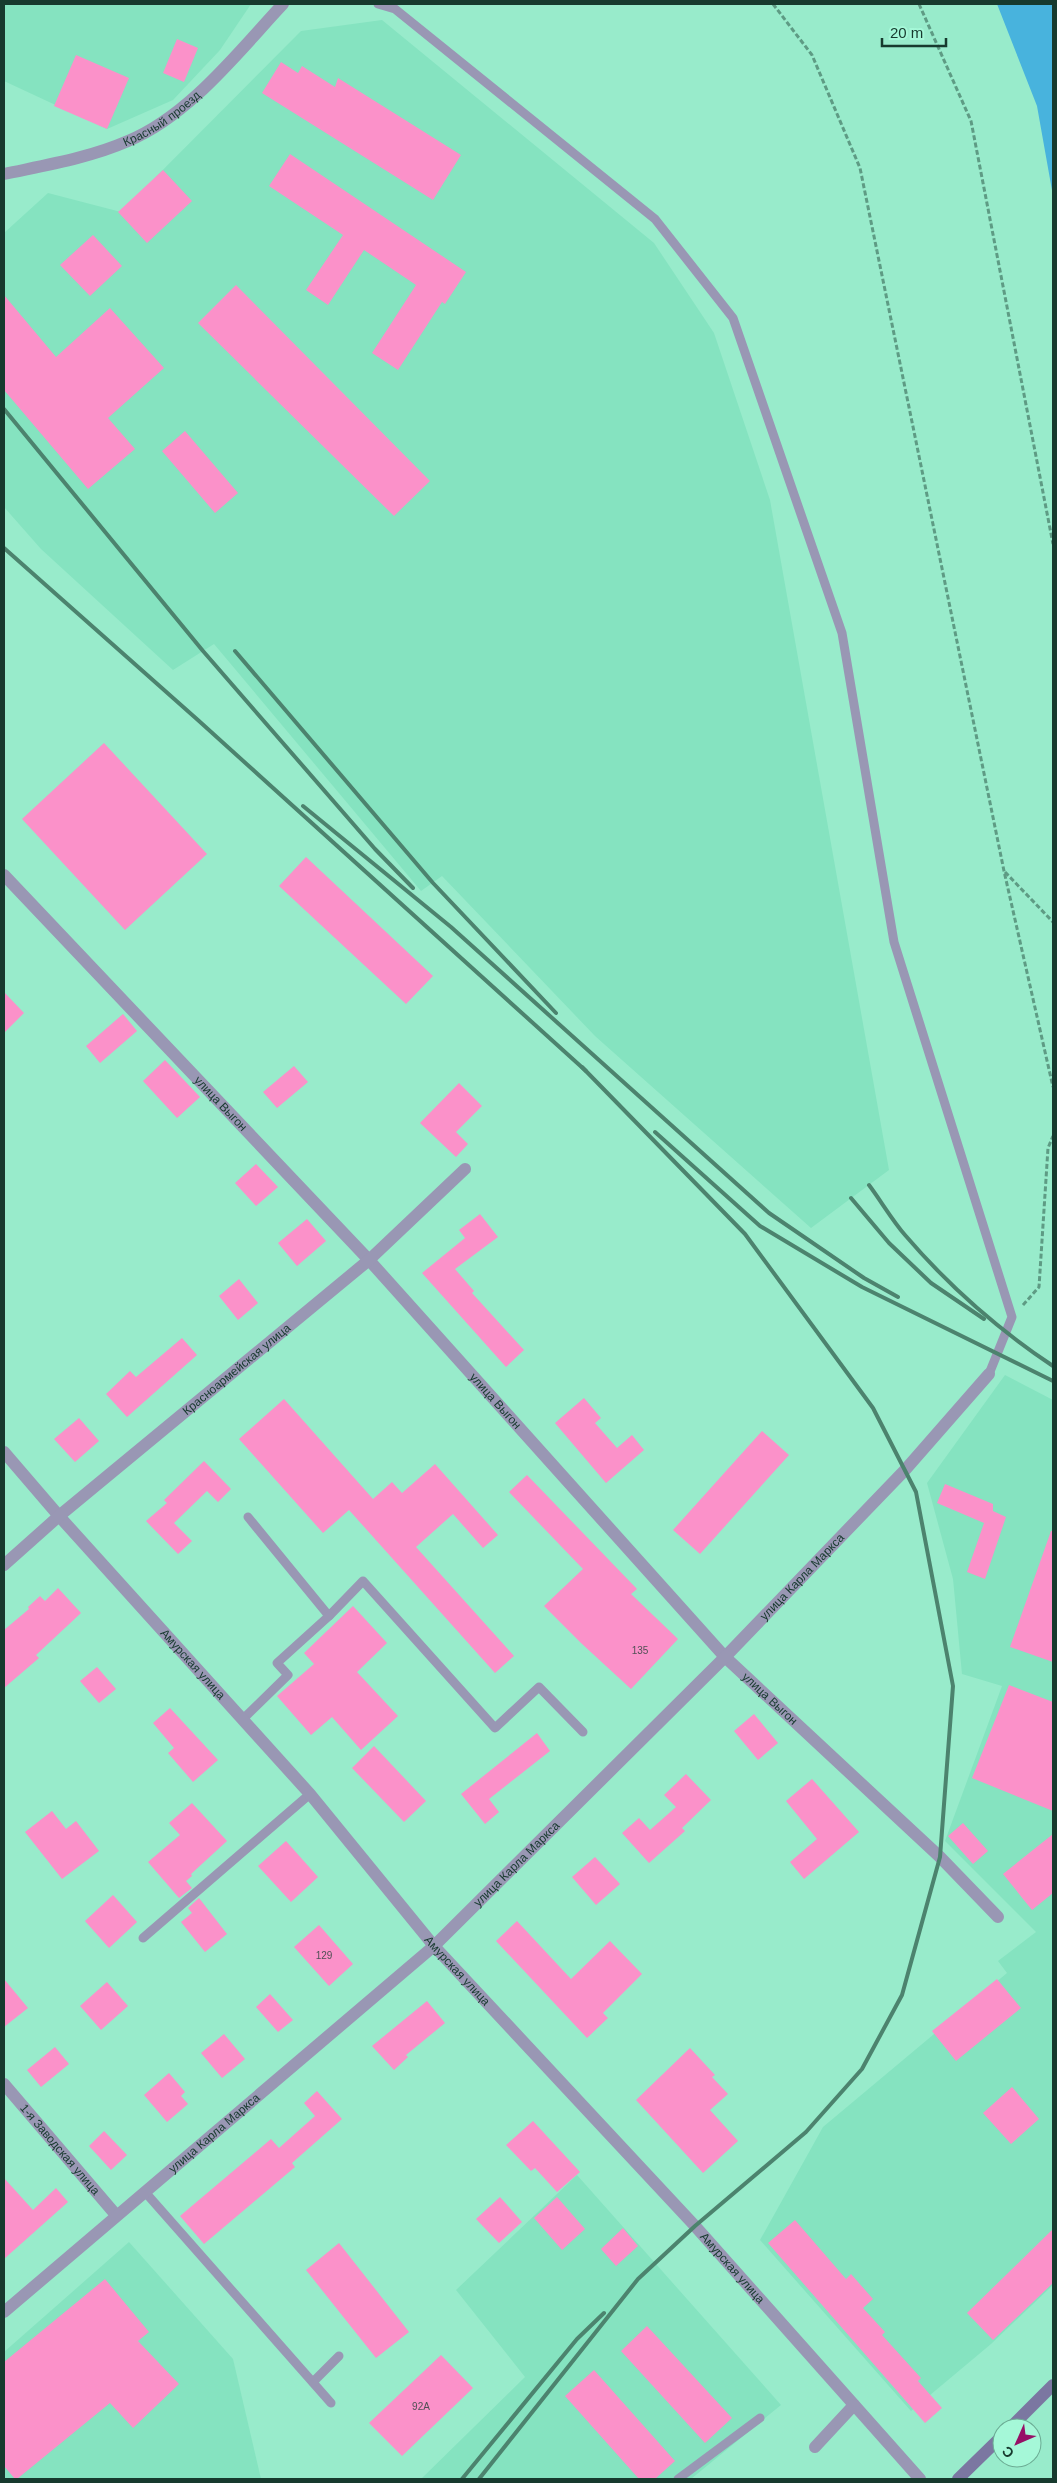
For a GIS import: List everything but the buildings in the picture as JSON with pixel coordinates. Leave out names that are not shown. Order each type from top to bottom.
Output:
[{"type":"main road","points":[[1020,2418],[1053,2385]]},
{"type":"main road","points":[[958,2479],[992,2446]]},
{"type":"street","name":"Красный проезд","points":[[4,174],[93,154],[130,141],[152,130],[183,107],[206,86],[283,4]]},
{"type":"street","name":"улица Выгон","points":[[4,875],[369,1260],[725,1657],[940,1857],[998,1917]]},
{"type":"street","name":"Красноармейская улица","points":[[4,1565],[59,1516],[369,1260],[465,1169]]},
{"type":"street","name":"улица Карла Маркса","points":[[4,2312],[116,2214],[145,2192],[434,1946],[725,1657],[905,1470],[990,1374]]},
{"type":"street","name":"Амурская улица","points":[[4,1452],[59,1516],[310,1794],[434,1946],[695,2226],[920,2479]]},
{"type":"street","name":"1-я Заводская улица","points":[[4,2084],[116,2214]]},
{"type":"street","points":[[816,2447],[854,2405]]},
{"type":"lane","points":[[378,4],[395,9],[655,219],[732,318],[842,633],[894,942],[1012,1317],[990,1374]]},
{"type":"lane","points":[[248,1517],[329,1616]]},
{"type":"lane","points":[[242,1719],[288,1674],[277,1663],[364,1581],[495,1728],[540,1687],[583,1732]]},
{"type":"lane","points":[[143,1938],[310,1794]]},
{"type":"lane","points":[[145,2192],[331,2403]]},
{"type":"lane","points":[[313,2382],[339,2356]]},
{"type":"lane","points":[[678,2479],[760,2418]]},
{"type":"path","points":[[773,4],[812,55],[860,168],[1004,871],[1053,1088]]},
{"type":"path","points":[[919,4],[971,121],[1053,544]]},
{"type":"path","points":[[1004,871],[1053,922]]},
{"type":"path","points":[[1012,1317],[1040,1287],[1048,1148],[1053,1136]]},
{"type":"shaded area","points":[[4,4],[251,4],[220,50],[173,100],[107,129],[4,81]]},
{"type":"shaded area","points":[[382,20],[654,243],[714,333],[770,500],[889,1170],[811,1228],[595,1036],[442,876],[421,891],[214,644],[173,670],[41,549],[4,507],[4,233],[48,193],[121,212],[301,31]]},
{"type":"shaded area","points":[[1005,1375],[1053,1400],[1053,2285],[991,2344],[911,2411],[760,2240],[823,2127],[1007,1973],[998,1961],[1036,1932],[945,1841],[1002,1686],[962,1674],[953,1579],[927,1483]]},
{"type":"shaded area","points":[[577,2175],[781,2405],[691,2479],[421,2479],[525,2377],[456,2290]]},
{"type":"shaded area","points":[[129,2242],[233,2359],[261,2479],[4,2479],[4,2352]]},
{"type":"water","points":[[997,4],[1053,4],[1053,196],[1037,106]]},
{"type":"railway","points":[[4,409],[203,651],[375,849],[413,888]]},
{"type":"railway","points":[[4,548],[199,721],[586,1071]]},
{"type":"railway","points":[[235,651],[433,883],[556,1013]]},
{"type":"railway","points":[[303,806],[451,927],[769,1213],[864,1278],[898,1297]]},
{"type":"railway","points":[[479,2479],[638,2279],[695,2226],[806,2132],[862,2069],[902,1995],[940,1857],[953,1686],[916,1492],[873,1408],[745,1234],[582,1067]]},
{"type":"railway","points":[[655,1132],[760,1226],[862,1287],[1053,1381]]},
{"type":"railway","points":[[869,1185],[900,1229],[938,1271],[994,1322],[1053,1366]]},
{"type":"railway","points":[[851,1198],[889,1243],[931,1283],[984,1319]]},
{"type":"railway","points":[[462,2479],[577,2339],[604,2313]]}]
